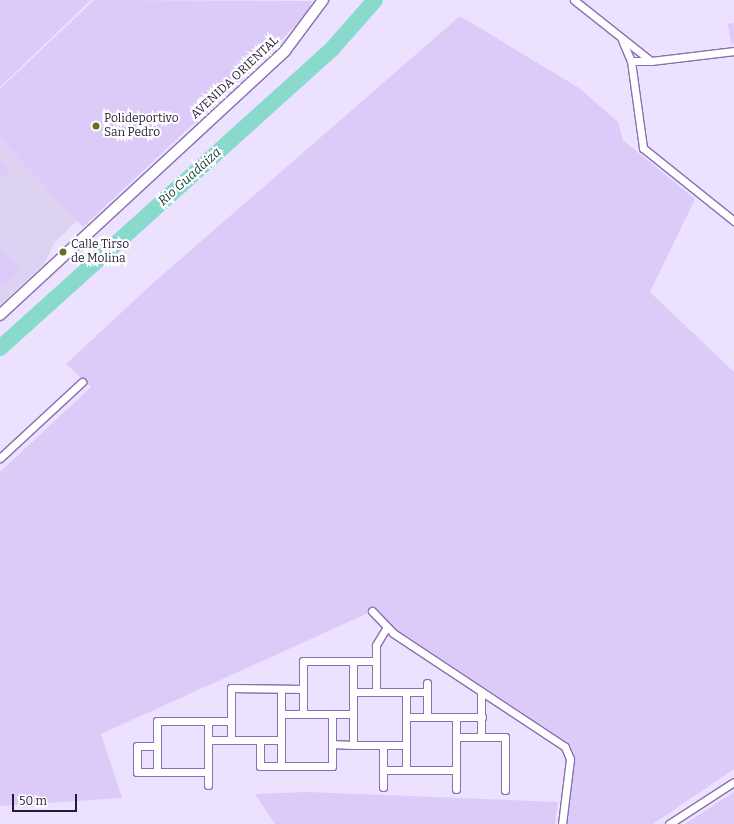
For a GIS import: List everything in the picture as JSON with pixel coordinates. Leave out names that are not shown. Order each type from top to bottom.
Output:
[{"type":"street","name":"AVENIDA ORIENTAL","points":[[0,315],[285,51],[323,0]]},
{"type":"street","points":[[574,0],[579,2],[622,40],[651,61]]},
{"type":"street","points":[[622,40],[631,61],[643,148],[734,221]]},
{"type":"street","points":[[631,61],[651,61],[734,51]]},
{"type":"street","points":[[0,458],[82,382]]},
{"type":"street","points":[[372,611],[387,627],[481,692],[565,747],[570,759],[562,824]]},
{"type":"street","points":[[376,692],[376,645],[387,627]]},
{"type":"street","points":[[303,714],[303,661],[376,661]]},
{"type":"street","points":[[353,661],[353,744]]},
{"type":"street","points":[[427,683],[427,717]]},
{"type":"street","points":[[231,740],[231,688],[303,689]]},
{"type":"street","points":[[281,689],[281,766]]},
{"type":"street","points":[[353,692],[427,692]]},
{"type":"street","points":[[406,692],[406,770]]},
{"type":"street","points":[[481,692],[481,737]]},
{"type":"street","points":[[281,714],[353,714]]},
{"type":"street","points":[[260,740],[260,766],[332,766],[332,714]]},
{"type":"street","points":[[406,717],[482,717]]},
{"type":"street","points":[[456,717],[456,789]]},
{"type":"street","points":[[157,772],[157,721],[231,721]]},
{"type":"street","points":[[208,721],[208,785]]},
{"type":"street","points":[[456,737],[505,737],[505,790]]},
{"type":"street","points":[[208,740],[281,740]]},
{"type":"street","points":[[332,744],[406,745]]},
{"type":"street","points":[[383,745],[383,787]]},
{"type":"street","points":[[157,746],[137,746],[137,772],[208,772]]},
{"type":"street","points":[[383,770],[456,770]]},
{"type":"street","points":[[669,824],[734,782]]},
{"type":"shaded area","points":[[0,0],[91,0],[0,87]]},
{"type":"shaded area","name":"Polideportivo San Pedro","points":[[94,0],[312,1],[307,14],[255,66],[83,227],[0,138],[0,89]]},
{"type":"shaded area","points":[[460,16],[579,88],[618,122],[623,140],[695,199],[650,292],[734,372],[734,769],[653,824],[567,824],[574,754],[570,744],[393,627],[377,609],[101,734],[122,798],[0,806],[0,472],[91,387],[66,364],[153,283]]},
{"type":"shaded area","points":[[734,23],[734,43],[731,44],[728,24]]},
{"type":"shaded area","points":[[0,138],[78,220],[55,242],[44,264],[0,305]]},
{"type":"shaded area","points":[[0,159],[11,170],[0,180]]},
{"type":"shaded area","points":[[0,248],[21,270],[3,288],[0,285]]},
{"type":"shaded area","points":[[308,792],[558,802],[555,824],[275,824],[255,794]]},
{"type":"shaded area","points":[[734,792],[734,824],[685,824]]},
{"type":"waterway","name":"Rio Guadaiza","points":[[0,348],[332,49],[375,0]]},
{"type":"place","name":"Polideportivo San Pedro","points":[[96,126]]},
{"type":"place","name":"Calle Tirso de Molina","points":[[63,252]]}]
